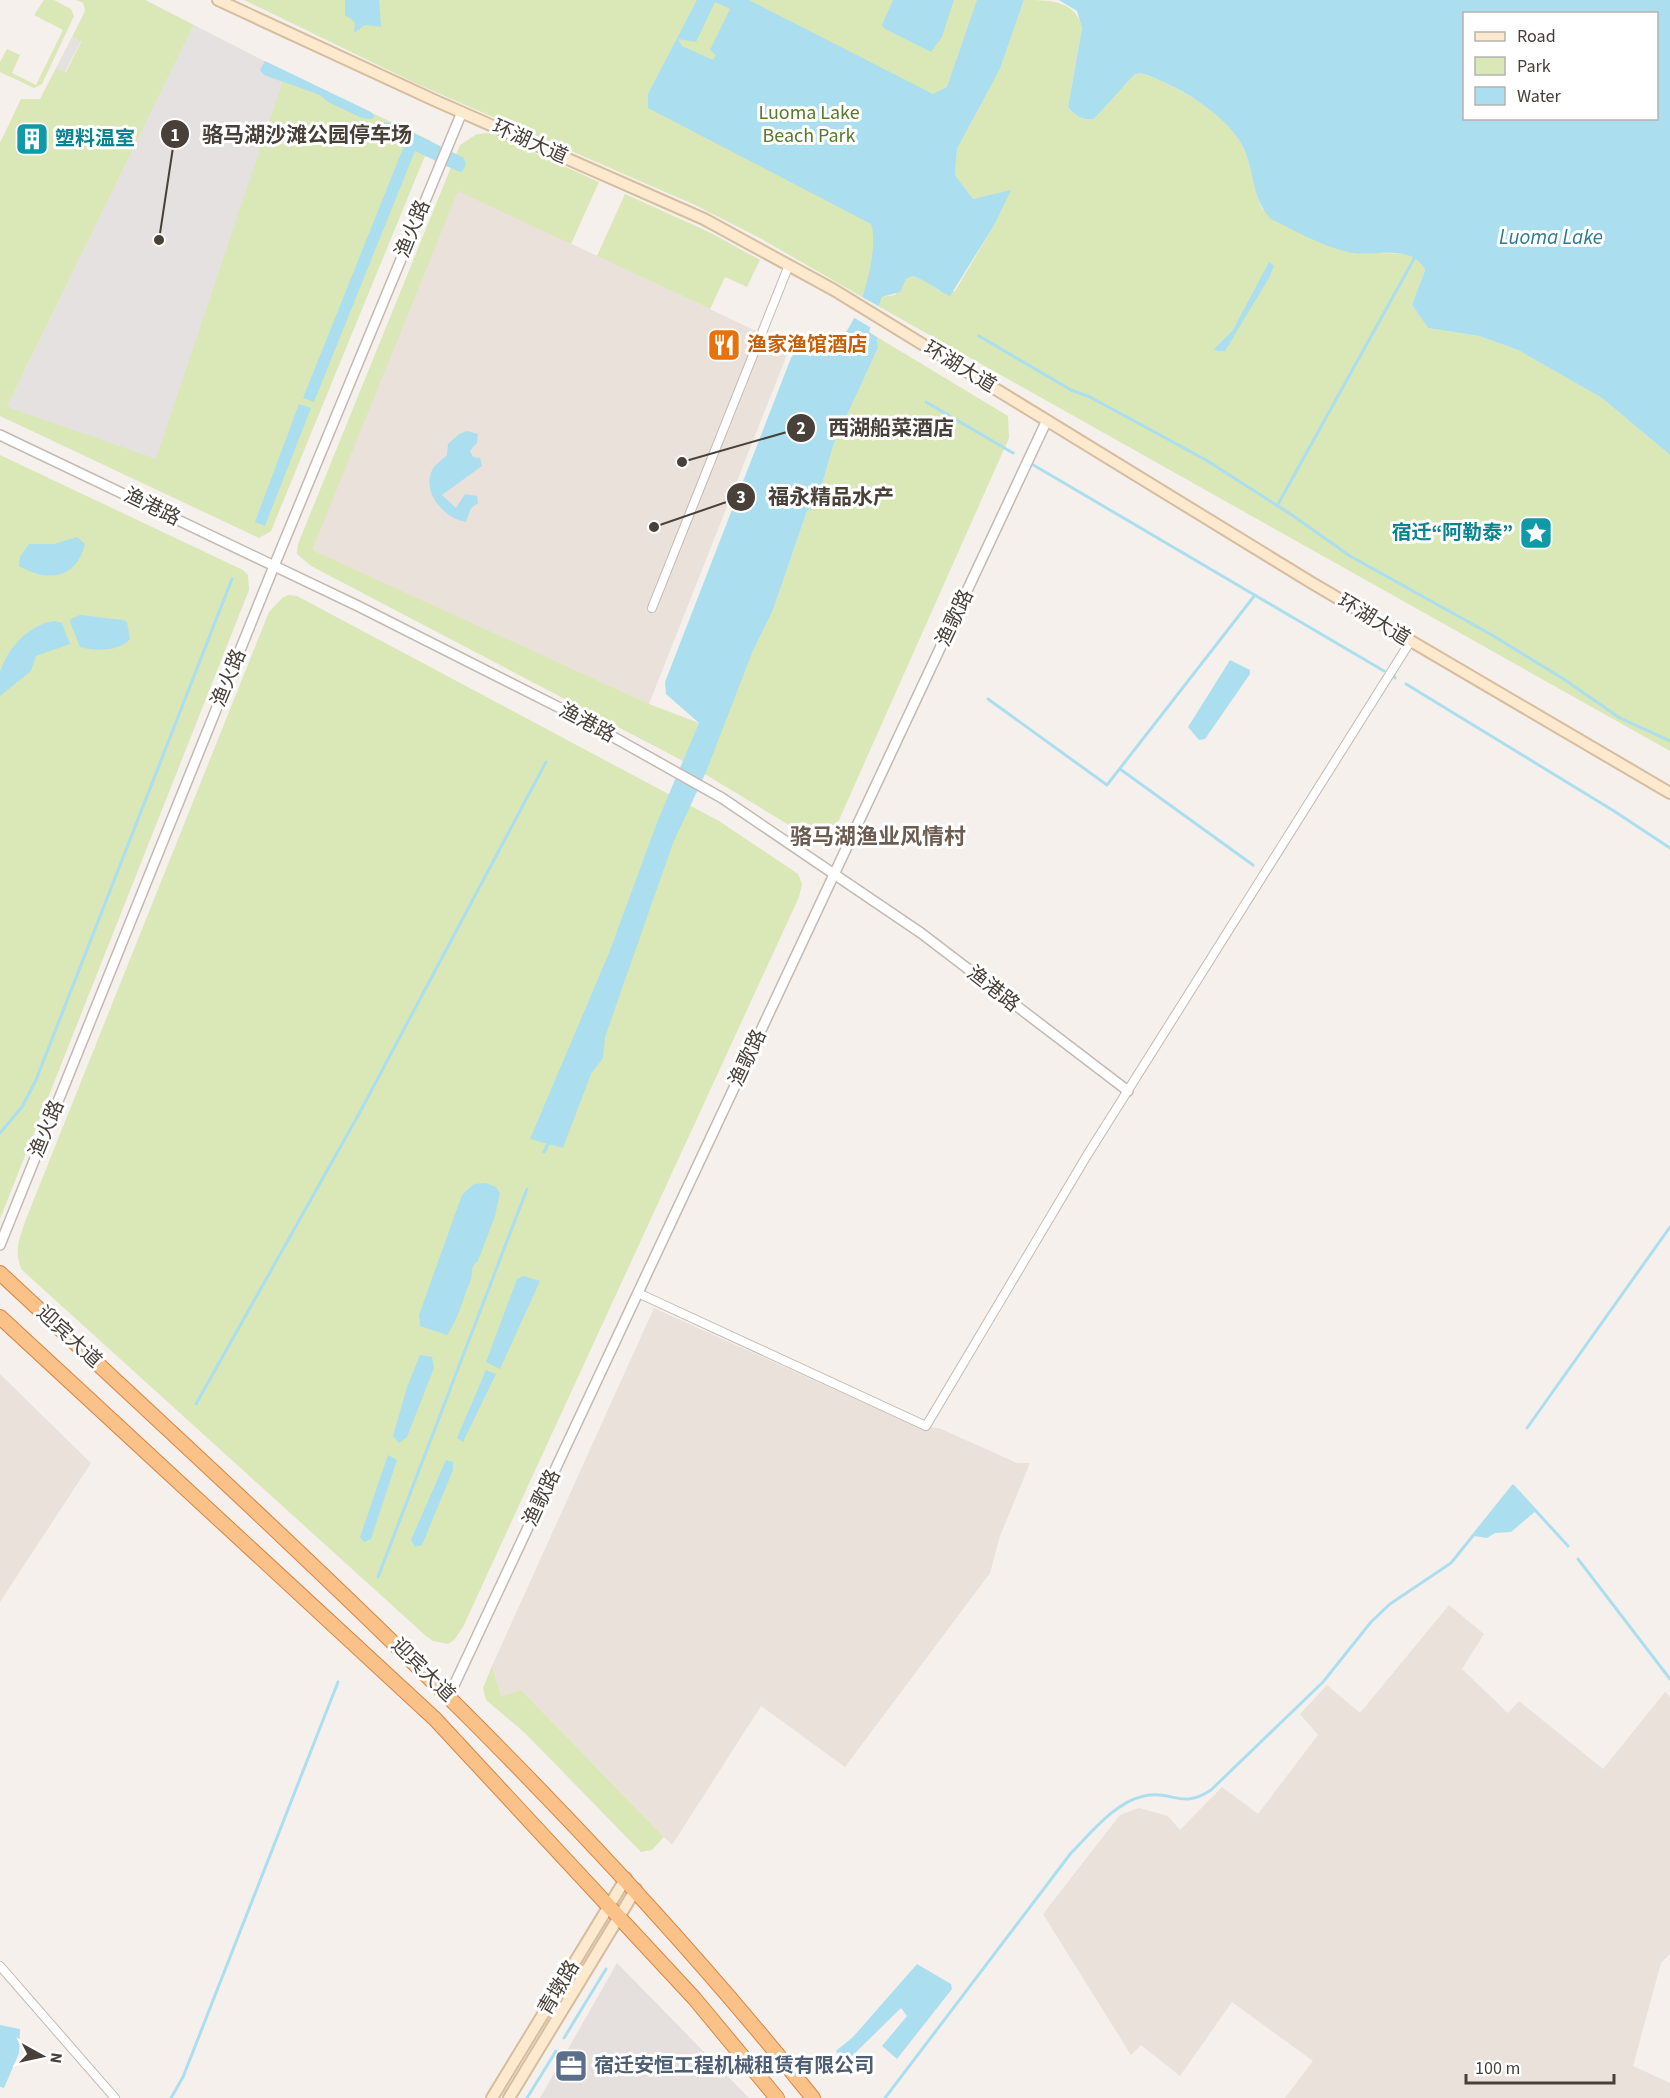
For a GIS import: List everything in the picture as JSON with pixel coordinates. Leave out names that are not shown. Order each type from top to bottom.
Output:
[{"type":"highway","name":"迎宾大道","points":[[0,1273],[381,1629],[449,1696],[636,1889],[702,1963],[813,2098]]},
{"type":"highway","name":"迎宾大道","points":[[0,1317],[435,1719],[694,1998],[777,2098]]},
{"type":"main road","name":"环湖大道","points":[[218,0],[462,112],[704,219],[834,290],[1410,642],[1670,793]]},
{"type":"main road","name":"青墩路","points":[[509,2098],[614,1910],[626,1878]]},
{"type":"main road","name":"青墩路","points":[[492,2098],[614,1910],[636,1889]]},
{"type":"street","name":"渔火路","points":[[0,1245],[274,566],[462,112]]},
{"type":"street","points":[[652,608],[789,266]]},
{"type":"street","name":"渔歌路","points":[[449,1696],[1047,420]]},
{"type":"street","name":"渔港路","points":[[0,435],[358,606],[595,727],[722,798],[921,933],[1128,1091]]},
{"type":"street","points":[[638,1293],[926,1426],[1128,1091],[1410,642]]},
{"type":"street","points":[[0,1966],[115,2098]]},
{"type":"shaded area","points":[[194,25],[286,72],[156,459],[7,407]]},
{"type":"shaded area","points":[[72,37],[81,41],[65,72],[56,68]]},
{"type":"shaded area","points":[[458,190],[790,347],[649,704],[311,550]]},
{"type":"shaded area","points":[[654,1308],[915,1426],[939,1428],[1017,1463],[1030,1463],[1000,1536],[990,1573],[845,1767],[761,1706],[672,1845],[521,1690],[501,1696],[492,1666]]},
{"type":"shaded area","points":[[0,1374],[91,1463],[0,1602]]},
{"type":"shaded area","points":[[1449,1605],[1484,1634],[1462,1669],[1508,1713],[1519,1701],[1603,1769],[1665,1692],[1670,1697],[1670,1954],[1661,1963],[1633,2066],[1670,2083],[1670,2098],[1285,2098],[1313,2061],[1232,2002],[1180,2076],[1141,2045],[1131,2055],[1043,1914],[1120,1815],[1139,1808],[1168,1816],[1180,1830],[1222,1787],[1258,1814],[1318,1735],[1300,1714],[1327,1685],[1360,1713]]},
{"type":"shaded area","points":[[617,1963],[749,2098],[540,2098]]},
{"type":"green space","points":[[44,0],[54,0],[71,9],[74,16],[42,84],[34,88],[0,72],[0,62],[7,49],[20,55],[12,73],[36,85],[63,30],[34,15]]},
{"type":"green space","points":[[76,0],[145,0],[194,25],[7,407],[286,72],[431,141],[271,531],[259,538],[0,416],[0,143],[21,99],[40,99],[56,68],[66,72],[81,42],[72,37],[85,11],[83,3]]},
{"type":"green space","name":"Luoma Lake Beach Park","points":[[244,0],[1001,0],[978,63],[862,297],[760,238],[695,205],[417,84]]},
{"type":"green space","points":[[1024,0],[1052,1],[1068,7],[1079,19],[1082,28],[1068,107],[1076,115],[1094,119],[1134,75],[1140,73],[1184,93],[1213,112],[1236,135],[1246,154],[1262,209],[1349,252],[1409,254],[1419,259],[1425,270],[1412,305],[1428,328],[1479,336],[1518,350],[1602,398],[1670,455],[1670,751],[878,306],[882,297],[895,295],[906,279],[912,276],[927,281],[939,291],[955,291],[995,224],[1010,191],[973,199],[955,175],[957,149],[1000,69]]},
{"type":"green space","points":[[490,133],[599,182],[571,244],[458,191],[312,550],[649,704],[699,723],[752,653],[773,610],[807,511],[816,505],[834,443],[878,348],[877,337],[1008,416],[1009,438],[839,820],[825,835],[809,837],[683,761],[311,566],[297,554],[298,544],[460,145],[477,134]]},
{"type":"green space","points":[[625,194],[709,232],[760,260],[747,287],[725,277],[710,309],[597,256]]},
{"type":"green space","points":[[0,455],[243,570],[248,575],[249,590],[0,1219]]},
{"type":"green space","points":[[289,595],[297,596],[719,821],[798,874],[802,884],[799,897],[463,1627],[454,1640],[448,1644],[433,1641],[426,1636],[22,1270],[18,1257],[18,1244],[26,1219],[269,612],[282,598]]},
{"type":"green space","points":[[492,1666],[501,1696],[521,1690],[664,1837],[652,1850],[641,1852],[525,1733],[486,1700],[483,1688]]},
{"type":"water","points":[[345,0],[379,0],[381,27],[365,25],[354,33],[355,22],[345,15]]},
{"type":"water","points":[[697,0],[749,0],[933,94],[947,87],[977,0],[1024,0],[1000,69],[957,149],[955,175],[973,199],[1011,190],[995,224],[950,296],[912,276],[906,279],[900,292],[882,297],[869,332],[877,337],[878,348],[834,443],[816,505],[807,511],[773,610],[752,653],[706,772],[673,843],[605,1037],[603,1058],[591,1074],[563,1148],[530,1139],[609,953],[658,820],[699,723],[666,694],[665,682],[791,358],[797,349],[822,347],[844,334],[857,312],[871,264],[873,248],[871,224],[648,108],[648,94]],"holes":[[[715,2],[730,9],[710,50],[716,55],[713,60],[682,46],[678,39],[696,42]]]},
{"type":"water","points":[[893,0],[954,0],[942,37],[931,52],[885,29],[882,25]]},
{"type":"water","name":"Luoma Lake","points":[[1059,0],[1670,0],[1670,455],[1602,398],[1518,350],[1479,336],[1428,328],[1412,305],[1425,270],[1419,261],[1411,256],[1348,252],[1309,238],[1271,219],[1260,202],[1247,156],[1235,135],[1212,112],[1183,92],[1140,73],[1134,75],[1094,119],[1076,115],[1068,107],[1082,28],[1077,11]]},
{"type":"water","points":[[265,61],[371,112],[373,119],[362,118],[328,102],[320,95],[264,75],[260,70]]},
{"type":"water","points":[[385,122],[396,124],[464,158],[466,165],[462,172],[457,171],[415,151],[314,402],[303,398],[404,146],[376,132],[376,128]]},
{"type":"water","points":[[1269,262],[1274,266],[1269,278],[1225,351],[1217,351],[1214,349],[1233,330]]},
{"type":"water","points":[[299,404],[311,408],[265,526],[255,522]]},
{"type":"water","points":[[467,431],[478,434],[477,443],[470,451],[473,457],[480,458],[482,466],[442,495],[456,508],[465,494],[477,496],[478,503],[471,508],[466,522],[451,516],[438,505],[430,490],[429,481],[434,468],[447,455],[448,444],[459,434]]},
{"type":"water","points":[[77,537],[85,544],[81,556],[68,571],[50,576],[19,566],[20,557],[29,544],[54,544]]},
{"type":"water","points":[[80,615],[123,620],[127,622],[130,639],[113,648],[99,650],[80,647],[70,622],[71,619]]},
{"type":"water","points":[[55,621],[62,623],[70,644],[36,656],[31,671],[0,696],[0,672],[8,655],[28,632],[45,623]]},
{"type":"water","points":[[1230,660],[1250,670],[1250,674],[1205,739],[1199,740],[1188,727]]},
{"type":"water","points":[[486,1183],[496,1187],[500,1193],[495,1216],[478,1261],[473,1268],[454,1323],[447,1335],[420,1326],[419,1315],[462,1195],[474,1184]]},
{"type":"water","points":[[523,1276],[540,1281],[500,1369],[486,1362],[517,1279]]},
{"type":"water","points":[[420,1355],[432,1357],[434,1368],[407,1437],[399,1443],[393,1436],[407,1387]]},
{"type":"water","points":[[486,1370],[496,1374],[463,1442],[457,1438]]},
{"type":"water","points":[[388,1455],[397,1460],[371,1539],[364,1542],[360,1537]]},
{"type":"water","points":[[446,1460],[453,1462],[453,1470],[422,1545],[415,1547],[411,1540]]},
{"type":"water","points":[[1513,1486],[1537,1510],[1511,1532],[1495,1533],[1487,1538],[1474,1536]]},
{"type":"water","points":[[917,1964],[951,1984],[952,1989],[897,2059],[882,2046],[907,2016],[901,2008],[851,2057],[854,2062],[848,2070],[836,2051],[853,2037]]},
{"type":"water","points":[[0,2025],[20,2029],[19,2053],[4,2088],[0,2087]]},
{"type":"pier","points":[[862,297],[880,307],[873,329],[853,317]]},
{"type":"waterway","points":[[1277,506],[1415,257]]},
{"type":"waterway","points":[[979,336],[1071,390],[1090,397],[1206,460],[1292,515],[1350,556],[1492,635],[1562,678],[1620,718],[1670,741]]},
{"type":"waterway","points":[[926,402],[1013,453]]},
{"type":"waterway","points":[[1030,463],[1384,671]]},
{"type":"waterway","points":[[0,1133],[22,1107],[36,1080],[232,579]]},
{"type":"waterway","points":[[988,699],[1107,785],[1255,595]]},
{"type":"waterway","points":[[1406,684],[1614,811],[1670,848]]},
{"type":"waterway","points":[[196,1404],[360,1112],[546,762]]},
{"type":"waterway","points":[[1120,769],[1253,865]]},
{"type":"waterway","points":[[544,1152],[548,1144]]},
{"type":"waterway","points":[[378,1577],[527,1189]]},
{"type":"waterway","points":[[1527,1428],[1670,1227]]},
{"type":"waterway","points":[[885,2098],[1071,1853],[1095,1828],[1113,1811],[1133,1799],[1154,1795],[1192,1799],[1211,1790],[1323,1682],[1371,1622],[1390,1604],[1451,1563],[1513,1486],[1568,1546]]},
{"type":"waterway","points":[[1578,1559],[1670,1679]]},
{"type":"waterway","points":[[171,2098],[183,2077],[338,1682]]},
{"type":"waterway","points":[[564,2038],[606,1969]]},
{"type":"waterway","points":[[527,2098],[556,2051]]},
{"type":"place","name":"塑料温室","points":[[32,139]]},
{"type":"place","name":"骆马湖沙滩公园停车场","points":[[159,240]]},
{"type":"place","name":"渔家渔馆酒店","points":[[724,345]]},
{"type":"place","name":"西湖船菜酒店","points":[[682,462]]},
{"type":"place","name":"福永精品水产","points":[[654,527]]},
{"type":"place","name":"宿迁“阿勒泰”","points":[[1536,533]]},
{"type":"place","name":"宿迁安恒工程机械租赁有限公司","points":[[571,2066]]},
{"type":"district","name":"骆马湖渔业风情村","points":[[878,837]]}]
